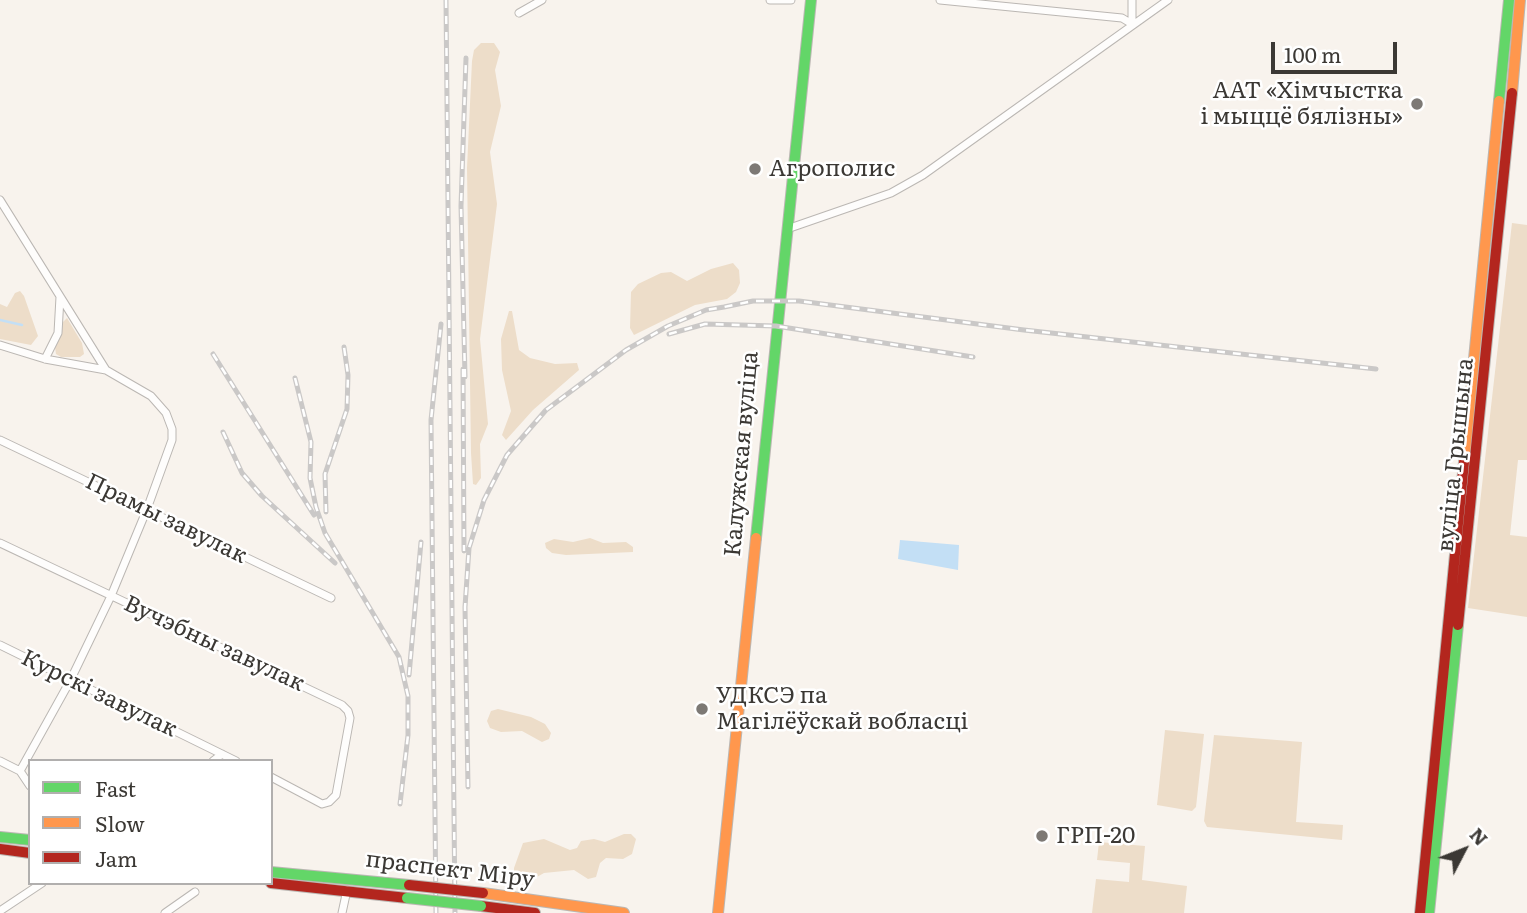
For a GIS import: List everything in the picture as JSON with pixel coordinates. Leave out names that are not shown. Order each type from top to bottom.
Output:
[{"type":"main road","name":"Калужская вуліца","points":[[718,913],[811,0]]},
{"type":"main road","name":"вуліца Грышына","points":[[1420,913],[1509,0]]},
{"type":"main road","name":"вуліца Грышына","points":[[1429,913],[1520,0]]},
{"type":"main road","points":[[0,837],[28,840]]},
{"type":"main road","points":[[0,849],[28,853]]},
{"type":"main road","name":"праспект Міру","points":[[273,872],[483,893],[624,913]]},
{"type":"main road","name":"праспект Міру","points":[[273,883],[536,913]]},
{"type":"street","points":[[519,13],[542,0]]},
{"type":"street","points":[[769,0],[790,0]]},
{"type":"street","points":[[800,0],[811,0]]},
{"type":"street","points":[[940,0],[1122,18],[1132,24]]},
{"type":"street","points":[[1132,0],[1132,24]]},
{"type":"street","points":[[788,229],[891,193],[923,175],[1167,0]]},
{"type":"street","points":[[1,204],[106,370]]},
{"type":"street","points":[[44,359],[58,333],[60,296]]},
{"type":"street","points":[[0,345],[44,359],[106,370],[151,396],[166,412],[172,429],[172,440],[147,509],[111,596],[70,681],[20,771]]},
{"type":"street","name":"Прамы завулак","points":[[0,440],[331,598]]},
{"type":"street","name":"Вучэбны завулак","points":[[0,543],[342,705],[350,718],[336,795],[322,804],[273,778]]},
{"type":"street","name":"Курскі завулак","points":[[0,645],[232,759]]},
{"type":"street","points":[[216,759],[222,754]]},
{"type":"street","points":[[0,761],[20,771],[28,783]]},
{"type":"street","points":[[0,911],[39,885]]},
{"type":"street","points":[[342,913],[347,890]]},
{"type":"street","points":[[165,913],[195,892]]},
{"type":"shaded area","points":[[481,43],[494,43],[500,52],[495,70],[501,106],[490,152],[497,204],[480,339],[488,424],[480,444],[481,478],[476,485],[473,484],[471,453],[467,168],[472,61],[474,50]]},
{"type":"shaded area","points":[[1512,223],[1527,225],[1527,460],[1518,460],[1510,535],[1527,537],[1527,617],[1468,608]]},
{"type":"shaded area","points":[[733,263],[739,270],[740,283],[736,292],[727,299],[695,305],[634,335],[630,328],[631,292],[638,284],[661,273],[671,272],[687,281],[711,269]]},
{"type":"shaded area","points":[[20,291],[38,336],[31,345],[0,339],[0,304],[7,307],[15,293]]},
{"type":"shaded area","points":[[509,311],[512,311],[519,350],[530,358],[555,364],[577,363],[579,370],[533,410],[506,440],[502,435],[511,411],[502,370],[501,339]]},
{"type":"shaded area","points":[[67,318],[82,343],[84,354],[80,357],[61,357],[56,354],[55,347],[63,322]]},
{"type":"shaded area","points":[[590,538],[603,543],[626,542],[633,547],[633,552],[566,555],[552,553],[545,543],[554,539],[573,542]]},
{"type":"shaded area","points":[[498,709],[531,717],[545,724],[551,733],[549,739],[542,742],[522,731],[501,732],[490,728],[487,721],[491,711]]},
{"type":"shaded area","points":[[1165,730],[1204,734],[1196,807],[1192,811],[1157,805]]},
{"type":"shaded area","points":[[1214,735],[1302,742],[1296,822],[1343,825],[1342,840],[1207,827],[1204,821]]},
{"type":"shaded area","points":[[631,834],[636,839],[632,854],[623,859],[606,858],[600,863],[596,877],[588,879],[574,870],[544,873],[528,882],[514,876],[514,868],[523,843],[544,839],[570,850],[577,848],[581,841],[594,839],[605,842]]},
{"type":"shaded area","points":[[1099,842],[1145,846],[1142,880],[1187,886],[1184,913],[1092,913],[1096,879],[1129,882],[1130,863],[1097,860]]},
{"type":"water","points":[[900,540],[959,545],[958,570],[898,559]]},
{"type":"waterway","points":[[0,320],[22,325]]},
{"type":"railway","points":[[446,0],[455,913]]},
{"type":"railway","points":[[465,377],[461,206],[466,58]]},
{"type":"railway","points":[[468,787],[465,607],[469,548],[484,500],[507,455],[546,410],[626,350],[668,326],[706,310],[753,301],[799,301],[1024,330],[1376,369]]},
{"type":"railway","points":[[436,913],[431,420],[441,324]]},
{"type":"railway","points":[[669,334],[705,324],[776,326],[973,357]]},
{"type":"railway","points":[[326,512],[325,474],[347,409],[348,375],[344,347]]},
{"type":"railway","points":[[213,354],[314,515]]},
{"type":"railway","points":[[463,369],[464,551]]},
{"type":"railway","points":[[295,378],[311,442],[310,478],[325,533],[399,657],[408,696],[408,735],[400,804]]},
{"type":"railway","points":[[223,432],[242,473],[262,496],[335,563]]},
{"type":"railway","points":[[409,675],[421,542]]},
{"type":"traffic: fast","points":[[756,538],[811,0]]},
{"type":"traffic: fast","points":[[1499,101],[1509,0]]},
{"type":"traffic: fast","points":[[1429,913],[1458,625]]},
{"type":"traffic: fast","points":[[0,837],[28,840]]},
{"type":"traffic: fast","points":[[273,872],[409,885]]},
{"type":"traffic: fast","points":[[407,898],[481,906]]},
{"type":"traffic: slow","points":[[1512,93],[1520,0]]},
{"type":"traffic: slow","points":[[1464,462],[1499,101]]},
{"type":"traffic: slow","points":[[718,913],[756,538]]},
{"type":"traffic: slow","points":[[483,893],[624,913]]},
{"type":"traffic: jam","points":[[1458,625],[1512,93]]},
{"type":"traffic: jam","points":[[1420,913],[1464,462]]},
{"type":"traffic: jam","points":[[0,849],[28,853]]},
{"type":"traffic: jam","points":[[273,883],[407,898]]},
{"type":"traffic: jam","points":[[409,885],[483,893]]},
{"type":"traffic: jam","points":[[481,906],[535,913]]},
{"type":"place","name":"ААТ «Хімчыстка і мыццё бялізны»","points":[[1417,104]]},
{"type":"place","name":"Агрополис","points":[[755,169]]},
{"type":"place","name":"УДКСЭ па Магілёўскай вобласці","points":[[702,709]]},
{"type":"place","name":"ГРП-20","points":[[1042,836]]}]
